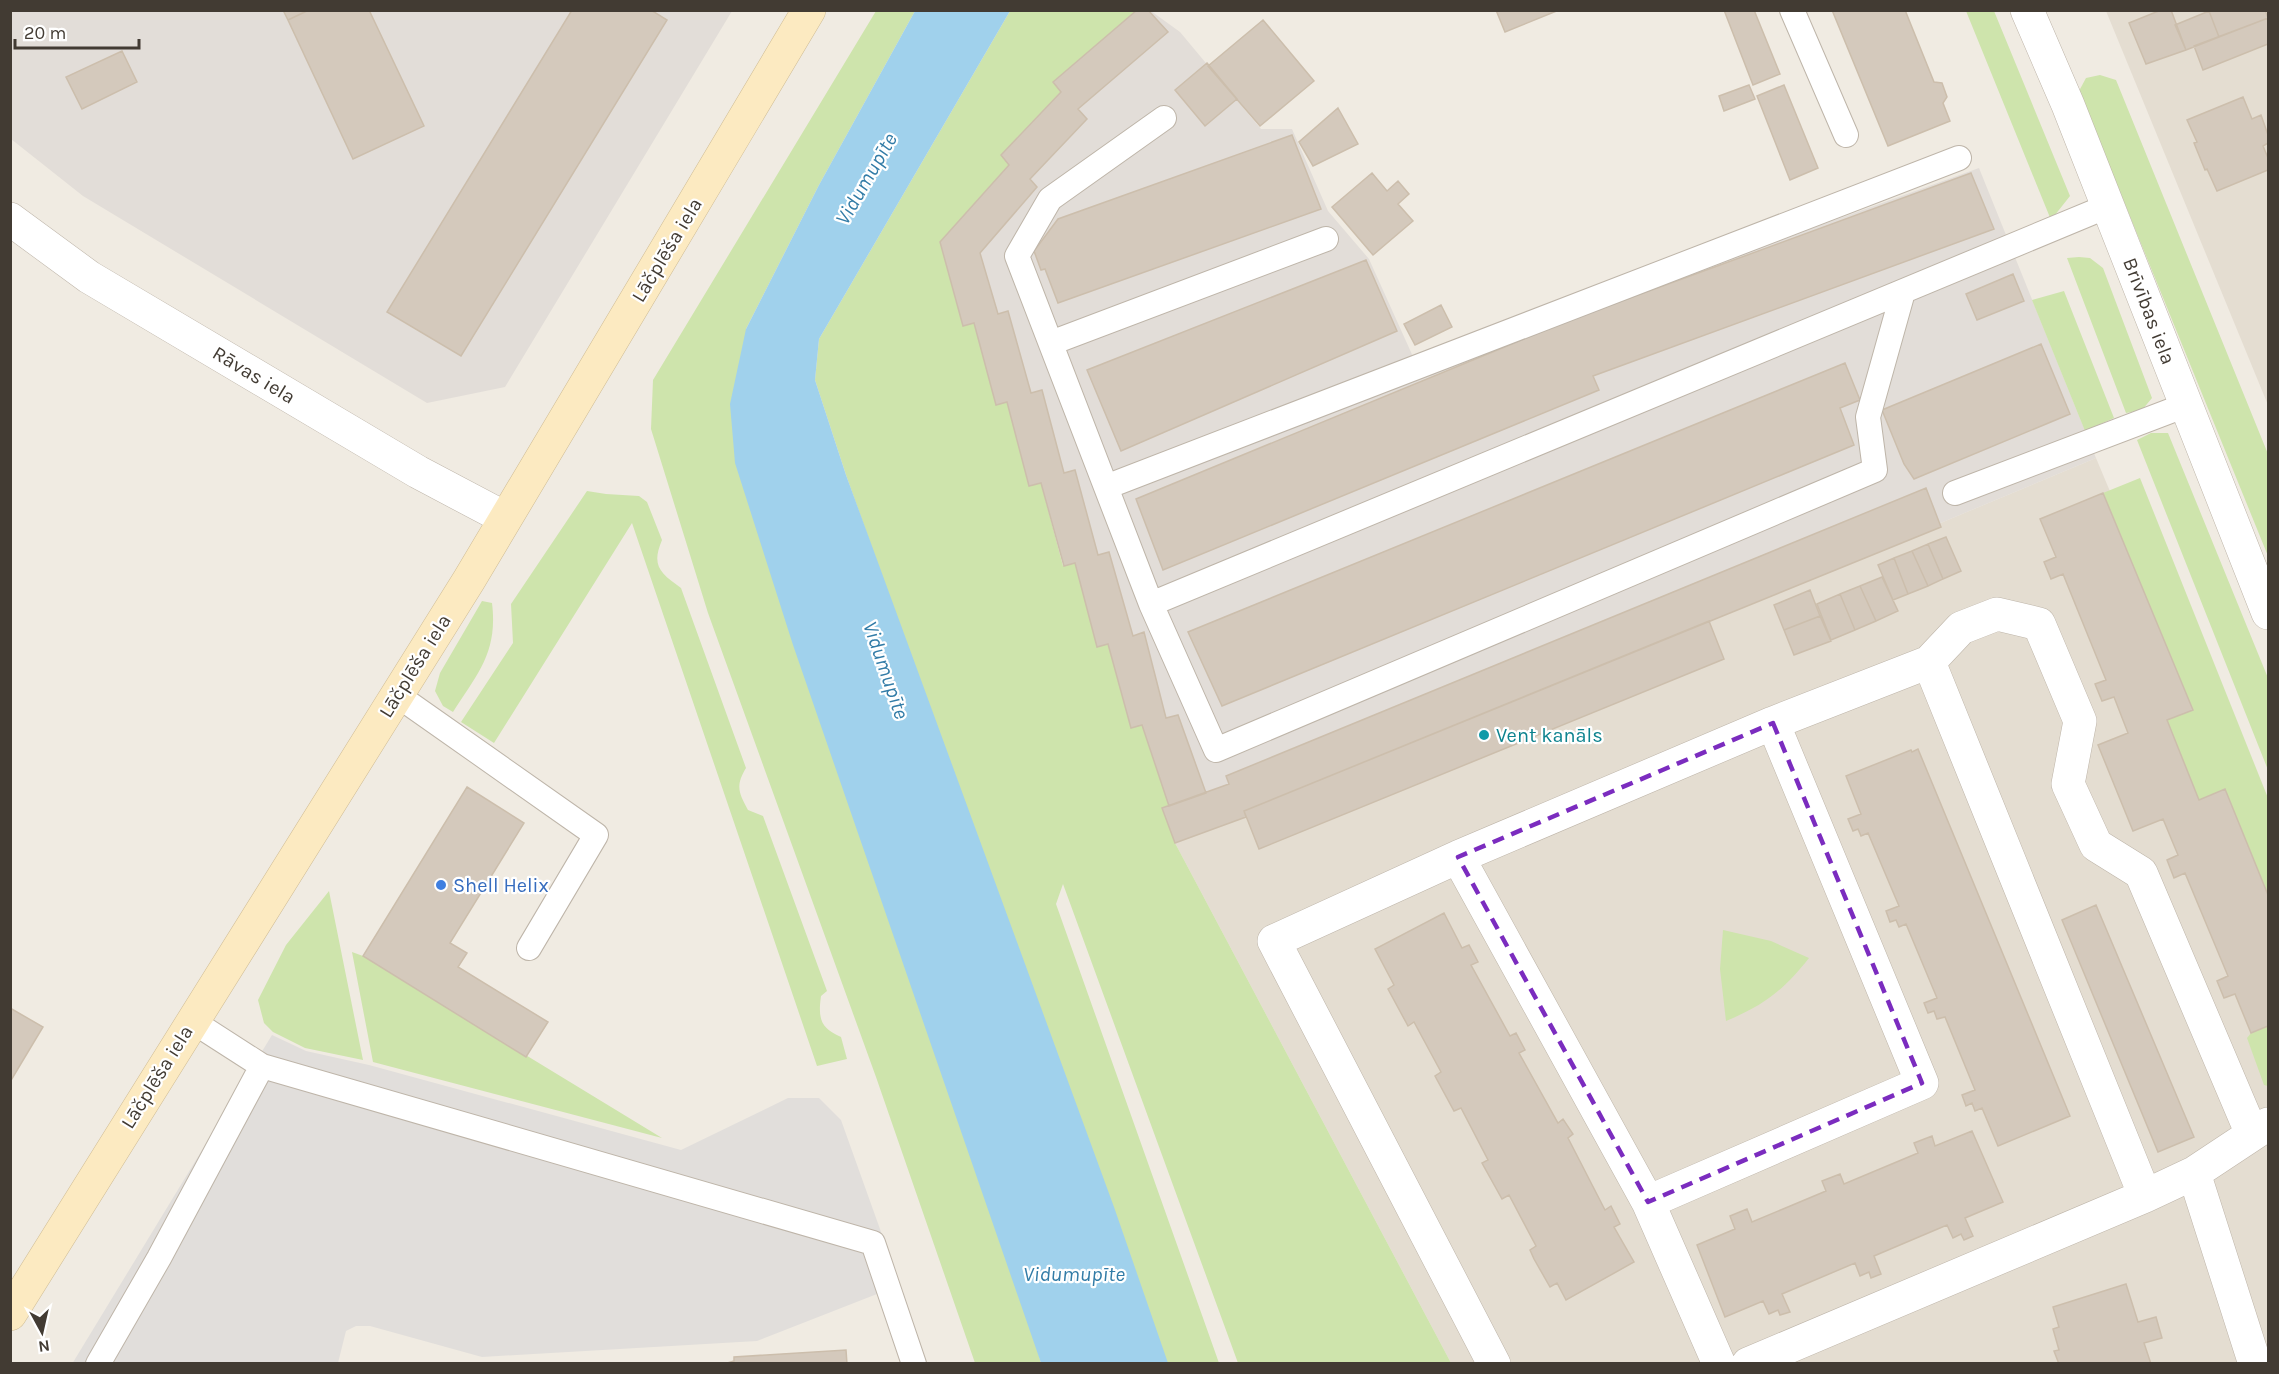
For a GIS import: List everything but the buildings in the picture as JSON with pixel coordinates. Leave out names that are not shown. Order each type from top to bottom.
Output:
[{"type":"main road","name":"Lāčplēša iela","points":[[10,1314],[506,518],[809,10]]},
{"type":"street","name":"Brīvības iela","points":[[2027,10],[2068,105],[2268,613]]},
{"type":"street","name":"Rāvas iela","points":[[10,219],[99,283],[418,472],[506,518]]},
{"type":"street","points":[[1494,1364],[1275,940],[1458,857],[1773,723],[1929,662],[1961,628],[1997,614],[2039,624],[2080,721],[2068,784],[2096,845],[2140,873],[2260,1129],[2194,1173],[2145,1196],[1748,1364]]},
{"type":"street","points":[[1929,662],[2145,1196]]},
{"type":"street","points":[[1648,1202],[1922,1083],[1773,723]]},
{"type":"street","points":[[1458,857],[1648,1202],[1719,1364]]},
{"type":"street","points":[[2194,1173],[2255,1364]]},
{"type":"lane","points":[[1792,10],[1846,135]]},
{"type":"lane","points":[[1164,118],[1050,199],[1017,256],[1151,604],[1216,750],[1875,470],[1868,417],[1903,292]]},
{"type":"lane","points":[[1106,488],[1959,158]]},
{"type":"lane","points":[[1151,604],[2108,206]]},
{"type":"lane","points":[[1051,343],[1326,239]]},
{"type":"lane","points":[[1955,493],[2186,405]]},
{"type":"lane","points":[[397,695],[596,835],[529,948]]},
{"type":"lane","points":[[192,1021],[262,1066],[873,1243],[914,1364]]},
{"type":"lane","points":[[98,1364],[159,1258],[262,1066]]},
{"type":"highlighted area","points":[[1773,723],[1922,1083],[1648,1202],[1458,857]]},
{"type":"shaded area","points":[[10,11],[732,11],[505,387],[427,403],[83,196],[11,139]]},
{"type":"shaded area","points":[[1137,11],[1151,11],[1180,32],[1261,129],[1292,129],[1328,211],[1369,259],[1419,370],[1979,168],[2096,458],[1175,843],[1142,725],[1131,728],[1108,644],[1097,647],[1075,564],[1064,566],[1041,484],[1029,486],[1007,402],[996,405],[974,324],[963,326],[940,242],[1009,165],[1061,92],[1053,82]]},
{"type":"shaded area","points":[[2106,11],[2268,11],[2268,405]]},
{"type":"shaded area","points":[[2096,458],[2268,868],[2268,1363],[1451,1363],[1175,843]]},
{"type":"shaded area","points":[[272,1035],[306,1051],[369,1065],[681,1150],[788,1098],[819,1098],[841,1120],[900,1285],[757,1341],[482,1357],[370,1326],[356,1326],[346,1331],[338,1363],[72,1364]]},
{"type":"green space","points":[[876,11],[915,11],[819,185],[746,329],[1041,1363],[975,1363],[876,1077],[708,613],[651,429],[653,380]]},
{"type":"green space","points":[[1010,11],[1137,11],[1054,82],[1061,92],[1009,165],[940,242],[963,326],[974,323],[996,404],[1007,402],[1029,486],[1041,483],[1063,566],[1075,563],[1097,646],[1108,644],[1131,728],[1142,725],[1169,806],[1175,843],[1451,1363],[1238,1363],[1063,884],[1056,904],[1219,1363],[1163,1363],[846,475],[815,380],[819,339]]},
{"type":"green space","points":[[1966,11],[1994,11],[2070,196],[2051,220]]},
{"type":"green space","points":[[2100,75],[2116,80],[2268,454],[2268,556],[2079,91],[2086,78]]},
{"type":"green space","points":[[2067,258],[2090,258],[2103,268],[2152,398],[2142,410],[2126,413]]},
{"type":"green space","points":[[2064,291],[2114,418],[2085,431],[2032,300]]},
{"type":"green space","points":[[2151,433],[2168,433],[2268,678],[2268,770],[2137,440]]},
{"type":"green space","points":[[2140,478],[2268,798],[2268,895],[2225,790],[2199,800],[2167,720],[2192,709],[2103,493]]},
{"type":"green space","points":[[587,491],[639,496],[647,502],[662,540],[657,556],[658,563],[663,573],[681,588],[746,768],[740,780],[739,789],[748,810],[763,816],[827,991],[821,996],[820,1016],[829,1030],[841,1037],[847,1059],[817,1066],[632,523],[494,743],[461,722],[513,643],[511,604]]},
{"type":"green space","points":[[482,601],[492,603],[493,620],[489,649],[478,673],[453,712],[443,706],[435,691],[440,673]]},
{"type":"green space","points":[[329,891],[363,1060],[305,1048],[273,1032],[264,1023],[258,1000],[286,945]]},
{"type":"green space","points":[[1723,930],[1771,941],[1809,958],[1772,996],[1726,1021],[1720,969]]},
{"type":"green space","points":[[352,952],[363,956],[662,1138],[373,1062]]},
{"type":"green space","points":[[2268,1026],[2268,1086],[2264,1085],[2247,1038],[2251,1033]]},
{"type":"water","name":"Vidumupīte","points":[[915,11],[1010,11],[819,339],[815,380],[846,475],[1114,1207],[1168,1363],[1041,1363],[793,645],[735,463],[730,404],[746,329],[819,185]]},
{"type":"place","name":"Vent kanāls","points":[[1484,735]]},
{"type":"place","name":"Shell Helix","points":[[441,885]]}]
